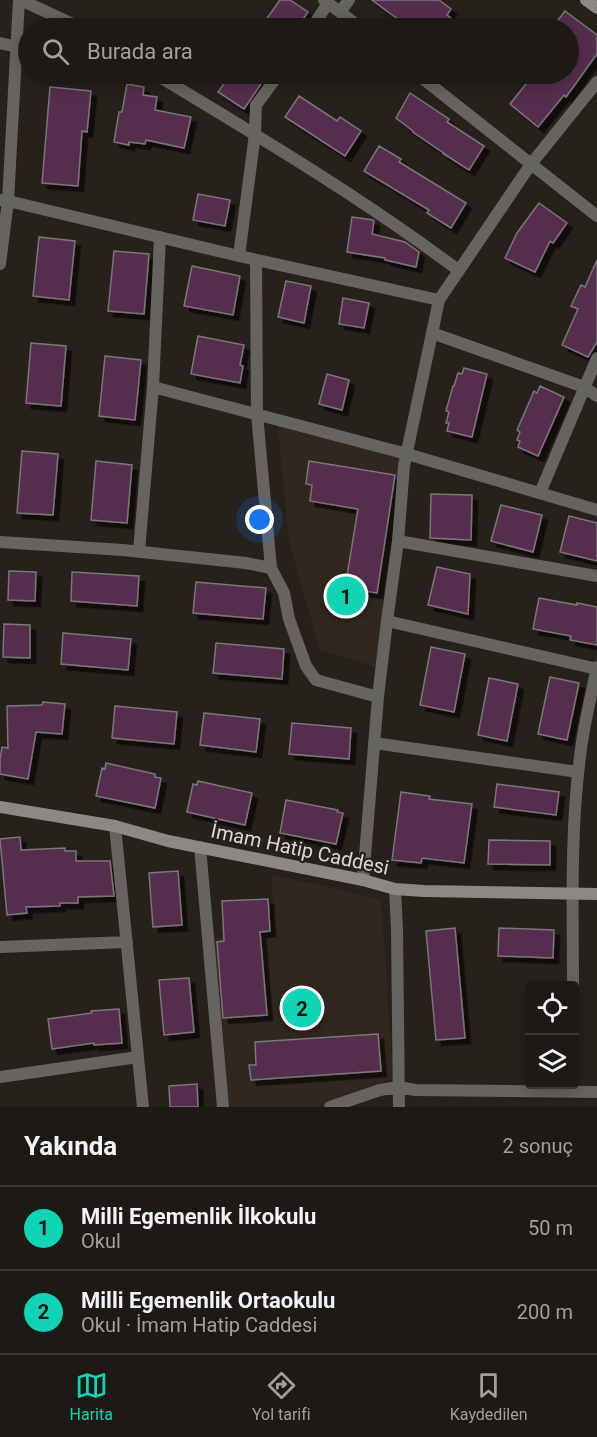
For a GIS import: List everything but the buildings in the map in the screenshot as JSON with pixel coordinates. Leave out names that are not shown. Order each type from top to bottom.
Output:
[{"type":"street","points":[[19,18],[20,0],[59,18]]},
{"type":"street","points":[[340,12],[349,0]]},
{"type":"street","points":[[586,0],[597,8]]},
{"type":"street","points":[[317,18],[326,1],[348,18]]},
{"type":"street","points":[[0,264],[18,31]]},
{"type":"street","points":[[0,44],[17,47]]},
{"type":"street","points":[[363,880],[378,697],[398,541],[404,466],[439,300],[531,164],[597,81]]},
{"type":"street","points":[[172,84],[255,134],[418,240],[458,270]]},
{"type":"street","points":[[238,256],[255,134],[256,105],[272,84]]},
{"type":"street","points":[[430,84],[597,216]]},
{"type":"street","points":[[4,201],[439,300]]},
{"type":"street","points":[[139,552],[153,387],[160,237]]},
{"type":"street","points":[[256,260],[257,414],[271,568],[284,593],[289,619],[306,666],[316,680],[378,697]]},
{"type":"street","points":[[432,333],[584,387],[597,396]]},
{"type":"street","points":[[540,493],[597,358]]},
{"type":"street","points":[[153,387],[407,454],[597,510]]},
{"type":"street","points":[[398,541],[597,576]]},
{"type":"street","points":[[0,542],[139,552],[246,563],[271,568]]},
{"type":"street","points":[[387,621],[597,669],[578,772],[574,828],[573,981]]},
{"type":"street","points":[[374,743],[578,772]]},
{"type":"street","name":"İmam Hatip Caddesi","points":[[0,807],[116,826],[168,841],[363,880],[394,889],[597,894]]},
{"type":"street","points":[[116,826],[143,1107]]},
{"type":"street","points":[[200,847],[223,1107]]},
{"type":"street","points":[[394,889],[397,930],[399,1107]]},
{"type":"street","points":[[0,947],[127,942]]},
{"type":"street","points":[[0,1077],[138,1057]]},
{"type":"street","points":[[330,1107],[380,1090],[398,1087],[415,1090],[525,1089]]},
{"type":"street","points":[[578,1089],[597,1092]]},
{"type":"shaded area","points":[[278,426],[404,459],[379,668],[320,650],[289,542]]},
{"type":"shaded area","points":[[272,875],[381,899],[393,1078],[318,1107],[220,1107],[212,938],[273,933]]},
{"type":"place","name":"Milli Egemenlik İlkokulu","points":[[346,596]]},
{"type":"place","name":"Milli Egemenlik Ortaokulu","points":[[302,1008]]}]
